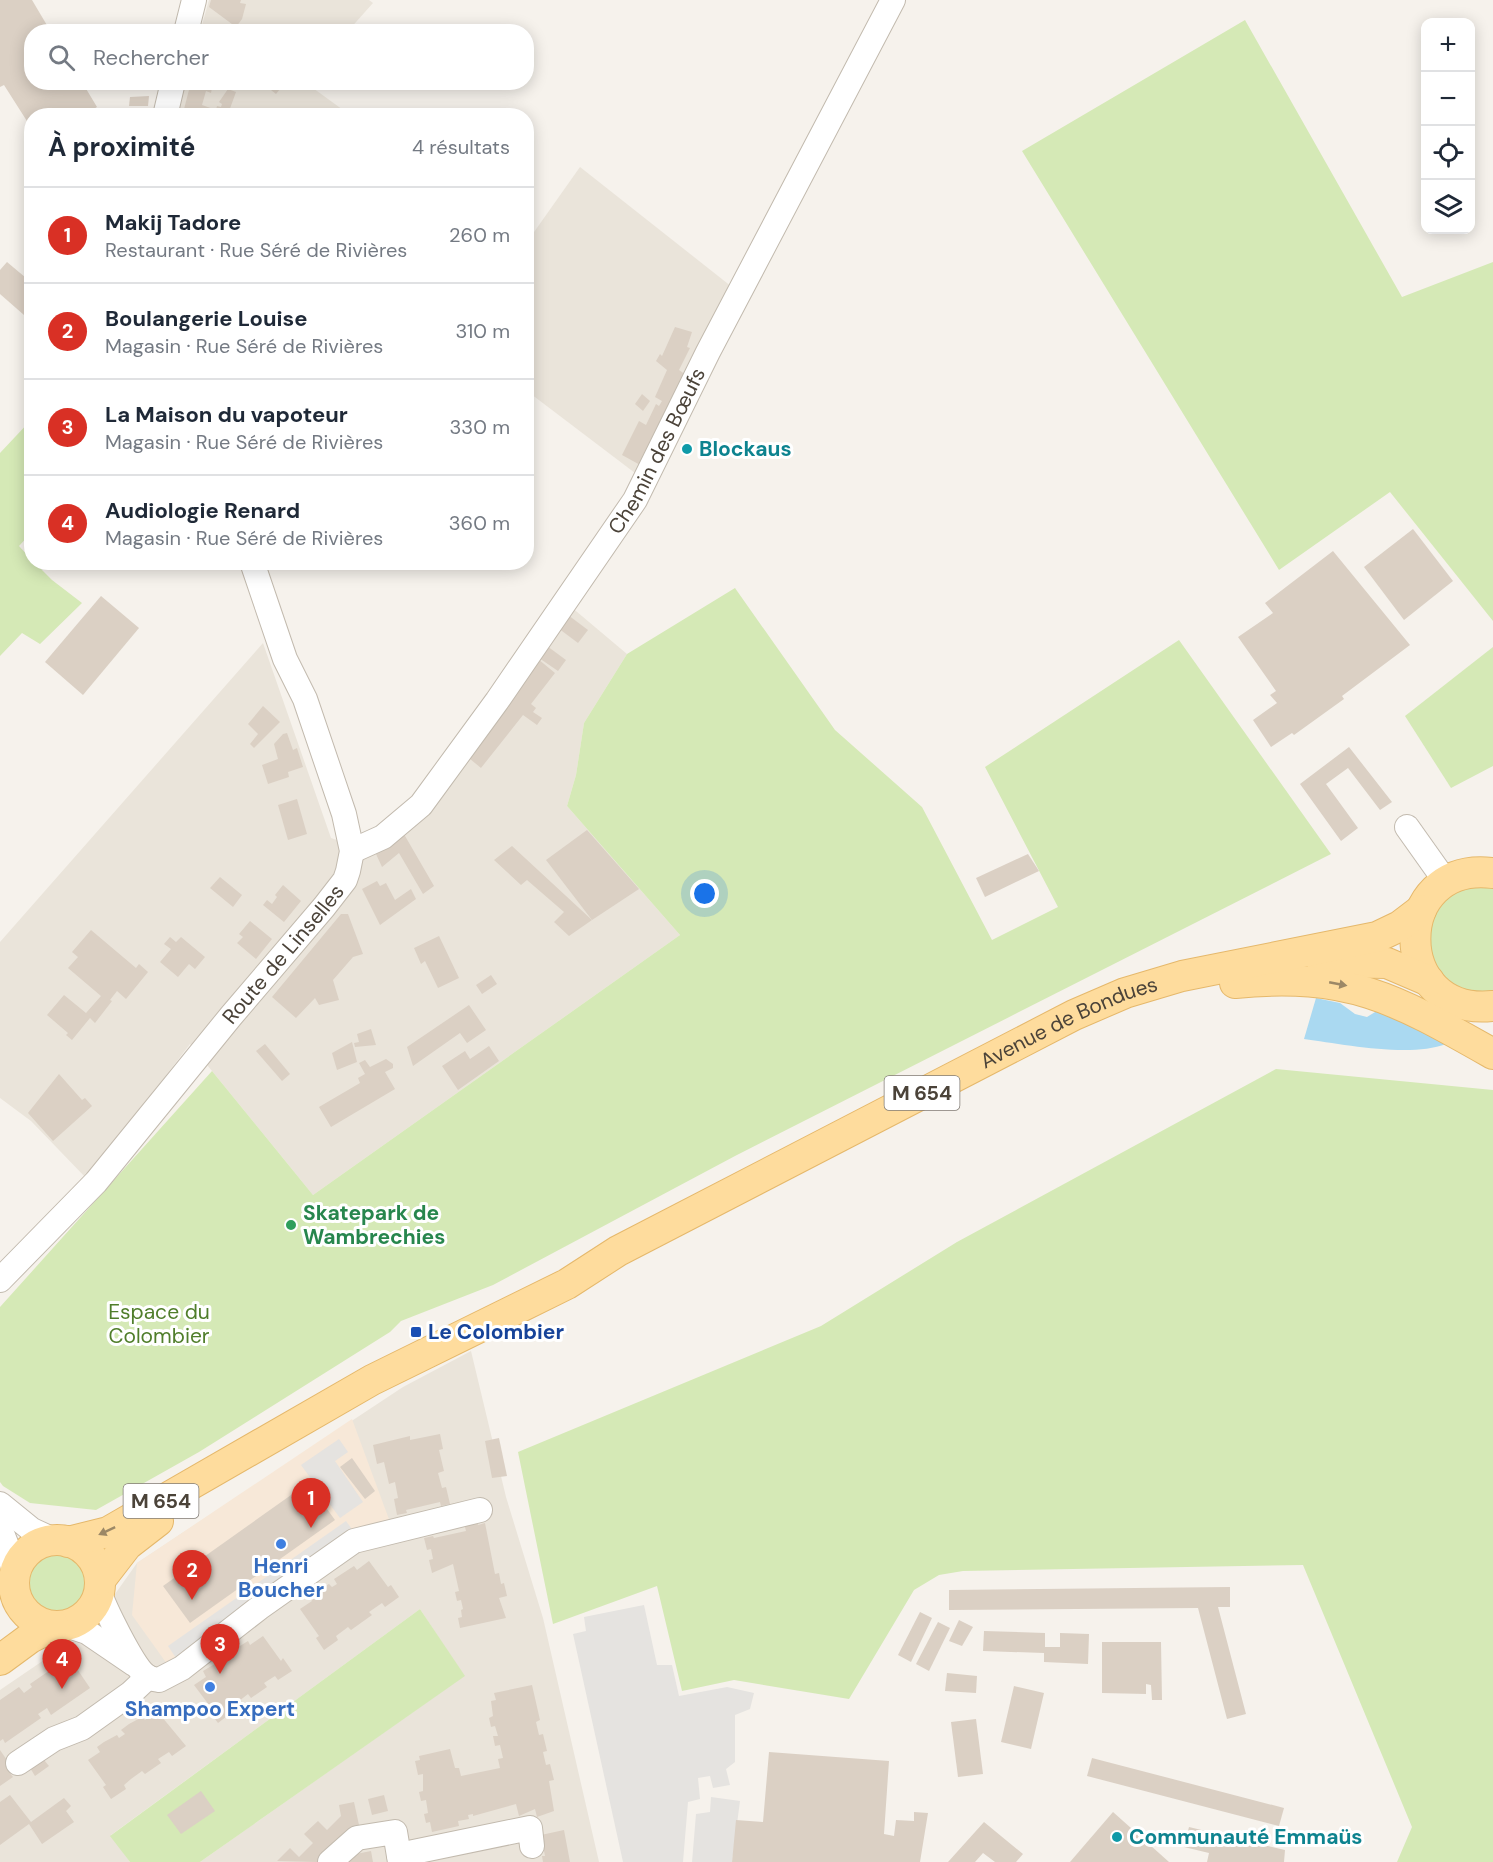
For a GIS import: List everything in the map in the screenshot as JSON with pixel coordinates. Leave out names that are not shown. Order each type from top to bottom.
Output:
[{"type":"main road","points":[[1492,1006],[1461,1004],[1443,995],[1429,981],[1418,963],[1414,942],[1421,910],[1431,894],[1446,882],[1464,874],[1493,873]]},
{"type":"main road","name":"Avenue de Bondues","points":[[62,1541],[108,1532],[372,1380],[408,1348],[551,1274],[618,1251],[1093,1006],[1145,986],[1377,937],[1400,926],[1421,910]]},
{"type":"main road","name":"Avenue de Bondues","points":[[1238,966],[1340,961],[1387,963],[1407,969],[1429,981]]},
{"type":"main road","points":[[1093,1006],[1169,992],[1249,982],[1289,980],[1330,983],[1402,1003],[1493,1054]]},
{"type":"main road","name":"Avenue de Bondues","points":[[100,1585],[113,1560],[131,1542],[250,1452]]},
{"type":"main road","points":[[0,1636],[10,1622],[19,1563],[28,1551],[44,1542],[62,1541],[82,1548],[90,1556],[100,1585],[88,1612],[30,1638],[0,1660]]},
{"type":"main road","points":[[16,1588],[32,1618],[60,1625]]},
{"type":"street","points":[[188,24],[194,0]]},
{"type":"street","name":"Chemin des Bœufs","points":[[352,851],[383,837],[421,805],[620,525],[893,0]]},
{"type":"street","points":[[167,108],[171,90]]},
{"type":"street","name":"Route de Linselles","points":[[0,1280],[96,1182],[345,880],[352,851],[345,814],[299,684],[285,659],[255,570]]},
{"type":"street","points":[[1407,827],[1446,882]]},
{"type":"street","points":[[0,1504],[32,1530],[62,1541]]},
{"type":"street","points":[[60,1625],[87,1632],[143,1672],[159,1680],[176,1672],[259,1608],[354,1541],[480,1510]]},
{"type":"street","points":[[0,1528],[9,1551],[16,1588]]},
{"type":"street","points":[[100,1585],[104,1606],[143,1672]]},
{"type":"street","points":[[18,1763],[48,1742],[82,1728],[131,1693],[143,1672]]},
{"type":"street","points":[[330,1862],[357,1838],[394,1832],[399,1858],[530,1828],[532,1846]]},
{"type":"shaded area","points":[[209,0],[369,0],[373,3],[354,24],[202,24]]},
{"type":"shaded area","points":[[183,90],[316,90],[340,108],[178,108]]},
{"type":"shaded area","points":[[580,167],[732,287],[639,476],[534,396],[534,232]]},
{"type":"shaded area","points":[[570,606],[627,654],[584,723],[576,775],[567,806],[680,935],[313,1195],[190,1044],[87,1179],[31,1121],[0,1098],[0,942],[263,643],[331,838],[372,852]]},
{"type":"shaded area","points":[[471,1351],[506,1497],[543,1618],[599,1862],[200,1862],[464,1676],[420,1609],[111,1835],[130,1862],[0,1862],[0,1690],[91,1628],[137,1563],[403,1387]]},
{"type":"shaded area","points":[[352,1419],[397,1541],[351,1553],[180,1682],[132,1615],[137,1563]]},
{"type":"shaded area","points":[[339,1439],[348,1452],[335,1461],[363,1502],[340,1518],[301,1465]]},
{"type":"shaded area","points":[[346,1521],[354,1532],[176,1658],[168,1646]]},
{"type":"shaded area","points":[[644,1605],[657,1665],[672,1665],[679,1696],[727,1687],[754,1693],[750,1709],[735,1715],[735,1762],[726,1769],[730,1785],[713,1788],[710,1776],[698,1778],[700,1799],[688,1802],[683,1862],[623,1862],[573,1634],[586,1631],[584,1617]]},
{"type":"shaded area","points":[[711,1797],[740,1801],[732,1862],[692,1862],[696,1814],[710,1812]]},
{"type":"green space","points":[[1245,20],[1402,297],[1493,262],[1493,621],[1390,492],[1279,570],[1022,151]]},
{"type":"green space","points":[[24,427],[24,541],[19,546],[24,551],[24,570],[42,570],[82,603],[40,644],[22,633],[0,656],[0,453]]},
{"type":"green space","name":"Espace du Colombier","points":[[735,588],[835,730],[922,807],[992,940],[1058,907],[985,767],[1179,640],[1331,854],[735,1156],[493,1285],[401,1321],[390,1332],[199,1452],[96,1510],[30,1503],[3,1486],[0,1482],[0,1307],[212,1071],[313,1195],[680,935],[567,806],[576,775],[584,723],[627,654]]},
{"type":"green space","points":[[1493,647],[1493,766],[1451,788],[1405,716]]},
{"type":"green space","points":[[1484,884],[1493,886],[1493,992],[1474,993],[1441,979],[1424,933],[1450,892]]},
{"type":"green space","points":[[1276,1069],[1493,1090],[1493,1862],[1397,1862],[1412,1827],[1303,1565],[963,1571],[939,1575],[914,1590],[849,1699],[734,1680],[682,1691],[657,1586],[553,1624],[518,1452],[821,1326],[957,1242]]},
{"type":"green space","points":[[57,1553],[74,1558],[82,1566],[87,1583],[82,1600],[74,1608],[57,1613],[40,1608],[32,1600],[27,1583],[32,1566],[40,1558]]},
{"type":"green space","points":[[420,1609],[465,1676],[200,1862],[130,1862],[110,1836]]},
{"type":"water","points":[[1316,998],[1340,1003],[1355,1014],[1367,1017],[1380,1009],[1446,1044],[1414,1050],[1395,1050],[1304,1039]]},
{"type":"building","points":[[0,0],[32,0],[46,24],[24,24],[24,90],[87,90],[97,107],[24,108],[24,116],[4,85],[0,87]]},
{"type":"building","points":[[211,0],[241,0],[240,3],[246,4],[238,24],[232,24],[209,7]]},
{"type":"building","points":[[189,90],[212,90],[211,93],[206,91],[202,105],[210,108],[184,108]]},
{"type":"building","points":[[227,90],[236,92],[230,108],[216,108],[217,106],[221,107],[222,104],[219,102]]},
{"type":"building","points":[[149,96],[148,106],[129,106],[130,97]]},
{"type":"building","points":[[7,262],[24,276],[24,315],[0,294],[0,270]]},
{"type":"building","points":[[675,327],[692,332],[687,347],[690,348],[679,370],[686,375],[642,466],[622,455],[639,421],[646,425],[656,404],[659,406],[662,401],[655,397],[667,370],[656,361],[660,354],[662,356]]},
{"type":"building","points":[[642,394],[650,401],[643,411],[635,404]]},
{"type":"building","points":[[1413,529],[1453,581],[1404,620],[1364,567]]},
{"type":"building","points":[[1333,551],[1410,645],[1342,696],[1344,699],[1294,735],[1292,733],[1271,747],[1253,720],[1277,703],[1270,695],[1276,691],[1238,637],[1273,613],[1265,603]]},
{"type":"building","points":[[101,596],[139,628],[83,695],[45,662]]},
{"type":"building","points":[[568,615],[588,630],[578,643],[558,628]]},
{"type":"building","points":[[547,646],[566,660],[558,671],[539,658]]},
{"type":"building","points":[[538,659],[555,673],[531,704],[536,708],[533,712],[542,718],[537,725],[523,715],[481,768],[464,754]]},
{"type":"building","points":[[263,706],[280,722],[254,748],[250,744],[258,734],[248,724]]},
{"type":"building","points":[[287,733],[293,750],[297,748],[303,767],[288,772],[289,777],[268,784],[262,765],[278,759],[274,744],[283,734]]},
{"type":"building","points":[[1349,747],[1392,802],[1380,810],[1348,768],[1326,784],[1358,828],[1341,841],[1300,784]]},
{"type":"building","points":[[297,799],[307,834],[288,840],[278,805]]},
{"type":"building","points":[[401,829],[434,886],[423,894],[399,853],[382,867],[376,854]]},
{"type":"building","points":[[587,830],[639,889],[592,920],[546,860]]},
{"type":"building","points":[[512,846],[592,920],[569,936],[554,922],[564,912],[527,880],[521,885],[494,860]]},
{"type":"building","points":[[1028,854],[1039,871],[985,897],[976,878]]},
{"type":"building","points":[[220,877],[242,895],[233,907],[210,888]]},
{"type":"building","points":[[377,881],[380,886],[386,883],[395,900],[411,889],[416,899],[380,925],[362,889]]},
{"type":"building","points":[[283,885],[301,901],[284,922],[263,905],[267,900],[272,904],[277,897],[275,895]]},
{"type":"building","points":[[341,914],[348,914],[363,954],[353,957],[333,980],[339,1000],[319,1005],[315,998],[296,1018],[272,997]]},
{"type":"building","points":[[250,921],[272,939],[256,959],[237,943],[243,937],[239,934]]},
{"type":"building","points":[[91,930],[136,968],[139,964],[148,972],[126,999],[117,991],[95,1023],[90,1018],[72,1040],[66,1035],[68,1033],[47,1015],[64,995],[86,1013],[101,996],[68,968],[78,957],[72,952]]},
{"type":"building","points":[[439,936],[459,978],[438,988],[425,961],[421,964],[414,948]]},
{"type":"building","points":[[170,937],[176,942],[181,937],[205,957],[195,969],[189,964],[178,977],[160,962],[171,949],[164,944]]},
{"type":"building","points":[[491,975],[497,984],[482,994],[476,985]]},
{"type":"building","points":[[469,1005],[486,1030],[467,1043],[460,1033],[413,1066],[407,1047]]},
{"type":"building","points":[[371,1029],[376,1045],[355,1047],[354,1043],[359,1042],[357,1034]]},
{"type":"building","points":[[352,1042],[357,1062],[337,1070],[332,1053]]},
{"type":"building","points":[[265,1044],[290,1074],[282,1081],[256,1051]]},
{"type":"building","points":[[489,1046],[499,1061],[458,1090],[442,1066],[465,1051],[470,1059]]},
{"type":"building","points":[[386,1059],[393,1064],[393,1068],[385,1072],[395,1089],[331,1127],[319,1107],[360,1083],[358,1078],[365,1074],[359,1063],[365,1060],[370,1067]]},
{"type":"building","points":[[59,1074],[82,1100],[85,1098],[92,1106],[53,1141],[28,1113]]},
{"type":"building","points":[[440,1434],[443,1449],[439,1450],[444,1471],[438,1473],[442,1488],[446,1487],[450,1504],[441,1506],[440,1502],[406,1510],[407,1513],[397,1515],[394,1499],[398,1498],[395,1482],[389,1484],[384,1462],[377,1464],[373,1445],[410,1436],[410,1440]]},
{"type":"building","points":[[499,1438],[507,1476],[492,1478],[485,1441]]},
{"type":"building","points":[[352,1458],[375,1491],[365,1499],[340,1467]]},
{"type":"building","points":[[308,1483],[335,1520],[190,1623],[163,1586]]},
{"type":"building","points":[[477,1520],[478,1525],[485,1523],[495,1574],[499,1573],[501,1584],[504,1583],[507,1596],[499,1598],[506,1618],[460,1628],[458,1618],[462,1617],[461,1610],[463,1609],[461,1600],[457,1601],[455,1592],[459,1591],[453,1564],[432,1573],[429,1560],[433,1559],[431,1549],[427,1550],[424,1538],[466,1531],[464,1523]]},
{"type":"building","points":[[369,1561],[388,1587],[391,1585],[399,1597],[385,1607],[382,1603],[369,1612],[372,1615],[351,1630],[348,1627],[336,1636],[338,1640],[324,1650],[316,1638],[319,1636],[300,1609],[312,1601],[309,1596],[316,1591],[329,1584],[332,1587],[337,1584],[334,1579],[354,1566],[357,1570]]},
{"type":"building","points":[[1230,1587],[1230,1607],[1218,1607],[1246,1714],[1227,1719],[1198,1608],[949,1610],[949,1590]]},
{"type":"building","points":[[920,1612],[932,1618],[911,1662],[898,1655]]},
{"type":"building","points":[[959,1620],[973,1627],[962,1646],[949,1641]]},
{"type":"building","points":[[938,1622],[950,1628],[929,1671],[916,1664]]},
{"type":"building","points":[[984,1631],[1045,1633],[1045,1647],[1060,1647],[1060,1633],[1089,1634],[1088,1664],[1044,1662],[1044,1653],[983,1651]]},
{"type":"building","points":[[263,1636],[281,1661],[283,1658],[292,1671],[278,1680],[275,1676],[264,1683],[267,1687],[251,1698],[248,1694],[229,1709],[231,1713],[218,1723],[209,1711],[212,1709],[194,1685],[206,1677],[203,1671],[223,1659],[225,1662],[231,1659],[227,1654],[248,1641],[250,1645]]},
{"type":"building","points":[[1102,1642],[1161,1642],[1162,1700],[1152,1700],[1151,1685],[1146,1684],[1146,1694],[1102,1693]]},
{"type":"building","points":[[69,1657],[90,1688],[51,1715],[47,1708],[38,1714],[41,1718],[5,1743],[3,1739],[0,1741],[0,1700],[19,1687],[24,1693],[32,1687],[30,1684]]},
{"type":"building","points":[[947,1673],[977,1676],[976,1693],[945,1691]]},
{"type":"building","points":[[532,1685],[540,1720],[536,1722],[539,1735],[543,1734],[547,1751],[543,1752],[546,1765],[550,1764],[554,1780],[549,1781],[554,1811],[537,1817],[535,1809],[519,1816],[516,1804],[473,1816],[473,1814],[468,1815],[469,1819],[458,1821],[459,1826],[432,1832],[430,1822],[426,1823],[424,1814],[428,1813],[426,1800],[421,1801],[419,1792],[423,1791],[423,1774],[418,1775],[415,1761],[420,1760],[419,1756],[450,1749],[455,1768],[459,1768],[461,1776],[500,1768],[498,1759],[503,1758],[500,1745],[495,1746],[493,1736],[498,1736],[495,1726],[491,1727],[489,1718],[493,1716],[491,1701],[496,1700],[494,1693]]},
{"type":"building","points":[[1014,1686],[1044,1693],[1031,1749],[1001,1742]]},
{"type":"building","points":[[157,1711],[186,1746],[172,1756],[169,1752],[158,1759],[161,1763],[145,1774],[142,1771],[124,1785],[126,1789],[111,1799],[103,1787],[106,1785],[88,1760],[100,1752],[97,1747],[104,1742],[117,1735],[119,1738],[125,1734],[121,1730],[129,1724],[142,1717],[145,1720]]},
{"type":"building","points":[[976,1719],[983,1774],[958,1777],[951,1722]]},
{"type":"building","points":[[0,1750],[11,1766],[7,1769],[13,1777],[0,1786]]},
{"type":"building","points":[[769,1752],[889,1761],[884,1834],[894,1836],[896,1820],[914,1821],[914,1812],[928,1813],[920,1862],[732,1862],[736,1820],[763,1822]]},
{"type":"building","points":[[39,1754],[49,1766],[35,1776],[27,1763]]},
{"type":"building","points":[[1092,1758],[1284,1808],[1279,1826],[1087,1776]]},
{"type":"building","points":[[201,1791],[215,1811],[181,1834],[167,1815]]},
{"type":"building","points":[[10,1795],[31,1822],[64,1798],[71,1806],[66,1811],[74,1822],[42,1844],[29,1824],[0,1845],[0,1802]]},
{"type":"building","points":[[384,1795],[388,1811],[372,1815],[368,1799]]},
{"type":"building","points":[[354,1802],[359,1825],[350,1827],[351,1830],[317,1862],[277,1861],[290,1848],[299,1857],[313,1843],[304,1834],[318,1821],[327,1830],[341,1816],[339,1805]]},
{"type":"building","name":"Communauté Emmaüs","points":[[1113,1812],[1169,1862],[1070,1862]]},
{"type":"building","points":[[984,1822],[1023,1854],[1016,1862],[995,1862],[983,1853],[975,1862],[948,1862]]},
{"type":"building","points":[[1189,1827],[1285,1850],[1284,1862],[1207,1862],[1209,1853],[1184,1847]]},
{"type":"building","points":[[564,1830],[570,1862],[543,1862],[542,1856],[545,1856],[541,1835]]},
{"type":"building","points":[[371,1851],[373,1862],[347,1862],[346,1856]]},
{"type":"place","name":"Blockaus","points":[[687,449]]},
{"type":"place","name":"Skatepark de Wambrechies","points":[[291,1225]]},
{"type":"place","name":"Le Colombier","points":[[416,1332]]},
{"type":"place","name":"Makij Tadore","points":[[311,1528]]},
{"type":"place","name":"Henri Boucher","points":[[281,1544]]},
{"type":"place","name":"Boulangerie Louise","points":[[192,1600]]},
{"type":"place","name":"La Maison du vapoteur","points":[[220,1674]]},
{"type":"place","name":"Shampoo Expert","points":[[210,1687]]},
{"type":"place","name":"Audiologie Renard","points":[[62,1689]]},
{"type":"place","name":"Communauté Emmaüs","points":[[1117,1837]]}]
